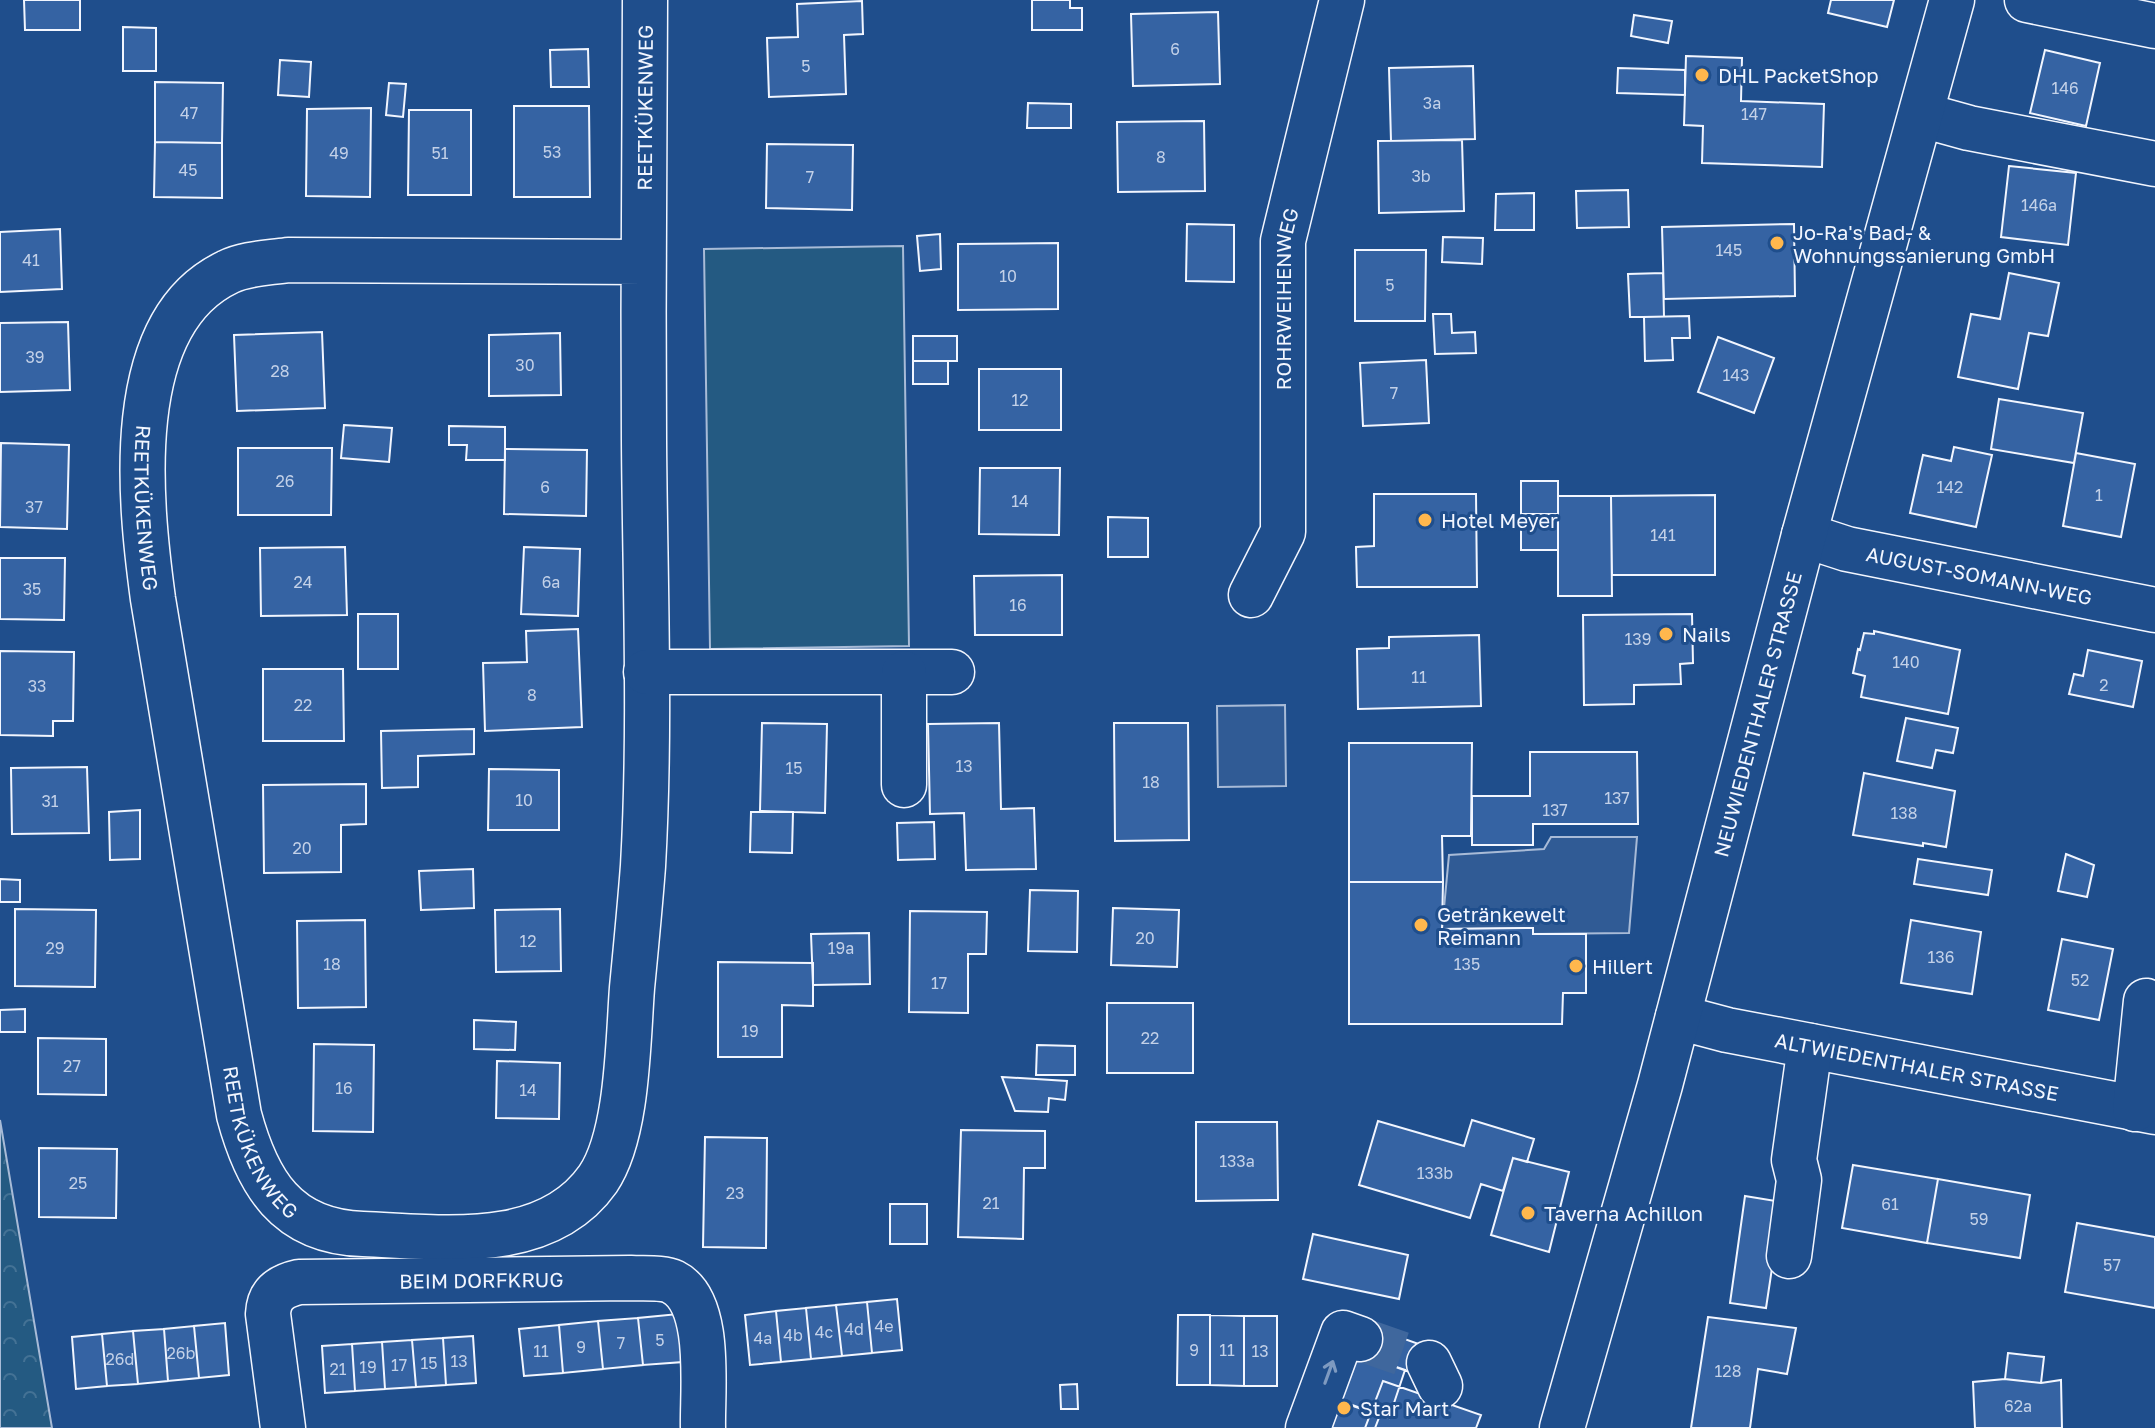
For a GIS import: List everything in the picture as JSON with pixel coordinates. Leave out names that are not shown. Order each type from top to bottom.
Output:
[{"type":"street","name":"REETKÜKENWEG","points":[[643,262],[288,260],[252,265],[228,271],[188,303],[159,352],[151,385],[141,482],[144,531],[239,1115],[254,1164],[279,1200],[311,1223],[354,1234],[418,1236],[499,1234],[523,1230],[563,1213],[597,1179],[610,1158],[624,1086],[643,866],[646,672],[645,0]]},
{"type":"street","name":"ROHRWEIHENWEG","points":[[1251,595],[1283,532],[1283,241],[1342,0]]},
{"type":"street","name":"NEUWIEDENTHALER STRASSE","points":[[1562,1428],[1678,1017],[1804,535],[1952,0]]},
{"type":"street","points":[[2027,0],[2155,26]]},
{"type":"street","points":[[1922,115],[1969,128],[2155,164]]},
{"type":"street","name":"AUGUST-SOMANN-WEG","points":[[1804,535],[1847,549],[2155,610]]},
{"type":"street","points":[[646,672],[952,672]]},
{"type":"street","points":[[904,673],[904,785]]},
{"type":"street","points":[[2145,1111],[2146,1001]]},
{"type":"street","name":"ALTWIEDENTHALER STRASSE","points":[[1678,1017],[1727,1030],[2145,1111]]},
{"type":"street","points":[[1789,1256],[1799,1180],[1794,1160],[1810,1046]]},
{"type":"street","name":"BEIM DORFKRUG","points":[[283,1428],[268,1302],[283,1286],[299,1282],[630,1278],[671,1280],[683,1289],[694,1304],[700,1322],[703,1428]]},
{"type":"street","points":[[1308,1428],[1343,1333],[1360,1339]]},
{"type":"green space","points":[[903,246],[909,646],[710,649],[704,249]]},
{"type":"green space","points":[[0,1120],[52,1428],[0,1428]]},
{"type":"shaded area","points":[[1285,705],[1286,786],[1218,787],[1217,706]]},
{"type":"shaded area","points":[[1551,837],[1637,837],[1629,933],[1533,934],[1532,928],[1442,929],[1449,855],[1544,849]]},
{"type":"building","points":[[24,0],[80,0],[80,30],[25,30]]},
{"type":"building","points":[[1032,0],[1070,0],[1070,8],[1082,8],[1082,30],[1032,30]]},
{"type":"building","points":[[1831,0],[1894,0],[1887,27],[1828,13]]},
{"type":"building","points":[[862,1],[863,34],[844,35],[846,94],[769,97],[767,38],[798,37],[797,4]]},
{"type":"building","points":[[1218,12],[1220,84],[1133,86],[1131,14]]},
{"type":"building","points":[[1634,15],[1672,21],[1668,43],[1631,36]]},
{"type":"building","points":[[123,27],[156,28],[156,71],[123,71]]},
{"type":"building","points":[[588,49],[589,87],[551,87],[550,50]]},
{"type":"building","points":[[2045,50],[2100,63],[2086,126],[2030,113]]},
{"type":"building","points":[[1686,56],[1742,58],[1741,101],[1824,104],[1822,167],[1702,163],[1703,126],[1684,125]]},
{"type":"building","points":[[280,60],[311,62],[309,97],[278,95]]},
{"type":"building","points":[[1473,66],[1475,139],[1391,141],[1389,68]]},
{"type":"building","points":[[1618,68],[1685,70],[1685,95],[1617,93]]},
{"type":"building","points":[[155,82],[223,83],[222,143],[155,142]]},
{"type":"building","points":[[389,83],[406,84],[403,117],[386,115]]},
{"type":"building","points":[[1028,103],[1071,104],[1071,128],[1027,128]]},
{"type":"building","points":[[514,106],[589,106],[590,197],[514,197]]},
{"type":"building","points":[[371,108],[370,197],[306,196],[307,109]]},
{"type":"building","points":[[409,110],[471,110],[471,195],[408,195]]},
{"type":"building","points":[[1204,121],[1205,191],[1118,192],[1117,122]]},
{"type":"building","points":[[1462,140],[1464,211],[1379,213],[1378,141]]},
{"type":"building","points":[[155,142],[222,143],[222,198],[154,197]]},
{"type":"building","points":[[767,144],[853,145],[852,210],[766,208]]},
{"type":"building","points":[[2009,166],[2076,173],[2068,245],[2001,237]]},
{"type":"building","points":[[1628,190],[1629,227],[1577,228],[1576,191]]},
{"type":"building","points":[[1534,193],[1534,230],[1495,230],[1496,194]]},
{"type":"building","points":[[1187,224],[1234,225],[1234,282],[1186,281]]},
{"type":"building","points":[[1794,224],[1795,296],[1664,299],[1662,227]]},
{"type":"building","points":[[60,229],[62,289],[0,292],[0,232]]},
{"type":"building","points":[[940,234],[941,269],[920,271],[917,236]]},
{"type":"building","points":[[1443,237],[1483,238],[1482,264],[1442,262]]},
{"type":"building","points":[[1058,243],[1058,309],[958,310],[958,244]]},
{"type":"building","points":[[1355,250],[1426,250],[1425,321],[1355,321]]},
{"type":"building","points":[[1663,273],[1664,317],[1630,317],[1628,274]]},
{"type":"building","points":[[2009,273],[2059,283],[2048,336],[2029,333],[2018,389],[1958,377],[1971,314],[2000,319]]},
{"type":"building","points":[[1433,314],[1451,314],[1452,333],[1475,332],[1476,353],[1435,354]]},
{"type":"building","points":[[1689,316],[1690,338],[1672,338],[1673,360],[1645,361],[1644,317]]},
{"type":"building","points":[[68,322],[70,390],[0,392],[0,323]]},
{"type":"building","points":[[322,332],[325,408],[237,411],[234,335]]},
{"type":"building","points":[[560,333],[561,395],[489,396],[489,335]]},
{"type":"building","points":[[913,336],[957,336],[957,361],[913,361]]},
{"type":"building","points":[[1718,337],[1774,358],[1754,413],[1698,392]]},
{"type":"building","points":[[1426,360],[1429,423],[1363,426],[1360,363]]},
{"type":"building","points":[[913,361],[948,361],[948,384],[913,384]]},
{"type":"building","points":[[979,369],[1061,369],[1061,430],[979,430]]},
{"type":"building","points":[[1999,399],[2083,413],[2074,463],[1991,449]]},
{"type":"building","points":[[344,425],[392,428],[389,462],[341,458]]},
{"type":"building","points":[[449,426],[505,427],[505,460],[466,460],[467,445],[449,445]]},
{"type":"building","points":[[1,443],[69,445],[67,529],[0,527]]},
{"type":"building","points":[[1954,447],[1992,455],[1976,527],[1910,513],[1923,455],[1951,461]]},
{"type":"building","points":[[238,448],[332,448],[331,515],[238,515]]},
{"type":"building","points":[[505,449],[587,450],[586,516],[504,514]]},
{"type":"building","points":[[2076,453],[2135,464],[2121,537],[2063,526]]},
{"type":"building","points":[[980,468],[1060,468],[1059,535],[979,534]]},
{"type":"building","points":[[1521,481],[1558,481],[1558,514],[1521,514]]},
{"type":"building","name":"Hotel Meyer","points":[[1374,494],[1476,494],[1477,587],[1357,587],[1356,547],[1374,546]]},
{"type":"building","points":[[1715,495],[1715,575],[1612,575],[1611,496]]},
{"type":"building","points":[[1558,496],[1611,496],[1612,596],[1558,596]]},
{"type":"building","points":[[1521,514],[1558,514],[1558,550],[1521,550]]},
{"type":"building","points":[[1108,517],[1148,518],[1148,557],[1108,557]]},
{"type":"building","points":[[345,547],[347,615],[261,616],[260,548]]},
{"type":"building","points":[[524,547],[580,549],[578,616],[521,614]]},
{"type":"building","points":[[0,558],[65,558],[64,620],[0,619]]},
{"type":"building","points":[[1062,575],[1062,635],[975,635],[974,576]]},
{"type":"building","points":[[358,614],[398,614],[398,669],[358,669]]},
{"type":"building","points":[[1692,614],[1693,663],[1680,664],[1681,684],[1634,685],[1634,704],[1584,705],[1583,615]]},
{"type":"building","points":[[578,629],[582,727],[485,731],[483,663],[527,662],[526,631]]},
{"type":"building","points":[[1874,631],[1960,650],[1948,714],[1861,697],[1865,676],[1853,673],[1864,633],[1874,634]]},
{"type":"building","points":[[1479,635],[1481,706],[1358,709],[1357,649],[1389,648],[1389,637]]},
{"type":"building","points":[[2088,650],[2142,661],[2133,707],[2069,694],[2074,674],[2083,676]]},
{"type":"building","points":[[0,651],[74,652],[73,721],[53,721],[53,736],[0,735]]},
{"type":"building","points":[[263,669],[343,669],[344,741],[263,741]]},
{"type":"building","points":[[1906,718],[1958,728],[1953,753],[1936,750],[1932,768],[1897,761]]},
{"type":"building","points":[[762,723],[827,724],[825,813],[760,811]]},
{"type":"building","points":[[999,723],[1001,809],[1034,808],[1036,869],[966,870],[964,813],[930,814],[928,724]]},
{"type":"building","points":[[1114,723],[1188,723],[1189,840],[1115,841]]},
{"type":"building","points":[[474,729],[474,754],[418,756],[418,787],[382,788],[381,731]]},
{"type":"building","points":[[1349,743],[1472,743],[1471,836],[1442,836],[1443,882],[1349,882]]},
{"type":"building","points":[[1530,752],[1637,752],[1638,824],[1533,824],[1533,845],[1472,845],[1472,796],[1530,796]]},
{"type":"building","points":[[87,767],[89,833],[12,834],[11,768]]},
{"type":"building","points":[[489,769],[559,770],[559,830],[488,830]]},
{"type":"building","points":[[1864,773],[1955,791],[1946,847],[1853,835]]},
{"type":"building","points":[[366,784],[366,824],[341,825],[341,872],[264,873],[263,785]]},
{"type":"building","points":[[140,810],[140,859],[110,860],[109,812]]},
{"type":"building","points":[[751,812],[793,812],[792,853],[750,852]]},
{"type":"building","points":[[934,822],[935,859],[898,860],[897,823]]},
{"type":"building","points":[[2066,854],[2094,865],[2087,897],[2058,891]]},
{"type":"building","points":[[1918,859],[1992,870],[1988,895],[1914,884]]},
{"type":"building","points":[[473,869],[474,908],[421,910],[419,871]]},
{"type":"building","points":[[0,879],[20,880],[20,902],[0,902]]},
{"type":"building","points":[[1349,882],[1443,882],[1442,929],[1533,928],[1533,934],[1586,934],[1586,993],[1563,993],[1562,1024],[1349,1024]]},
{"type":"building","points":[[1030,890],[1078,891],[1077,952],[1028,951]]},
{"type":"building","points":[[1113,908],[1179,910],[1177,967],[1111,965]]},
{"type":"building","points":[[15,909],[96,910],[95,987],[15,986]]},
{"type":"building","points":[[560,909],[561,971],[496,972],[495,910]]},
{"type":"building","points":[[910,911],[987,912],[986,954],[968,954],[968,1013],[909,1012]]},
{"type":"building","points":[[365,920],[366,1007],[298,1008],[297,921]]},
{"type":"building","points":[[1911,920],[1981,932],[1972,994],[1901,983]]},
{"type":"building","points":[[869,933],[870,984],[813,985],[811,934]]},
{"type":"building","points":[[2062,939],[2113,949],[2099,1020],[2048,1010]]},
{"type":"building","points":[[718,962],[813,963],[813,1006],[782,1005],[782,1057],[718,1057]]},
{"type":"building","points":[[1107,1003],[1193,1003],[1193,1073],[1107,1073]]},
{"type":"building","points":[[25,1009],[25,1032],[0,1032],[0,1010]]},
{"type":"building","points":[[474,1020],[516,1022],[515,1050],[474,1049]]},
{"type":"building","points":[[38,1038],[106,1039],[106,1095],[38,1094]]},
{"type":"building","points":[[314,1044],[374,1045],[373,1132],[313,1131]]},
{"type":"building","points":[[1037,1045],[1075,1046],[1075,1075],[1036,1075]]},
{"type":"building","points":[[497,1061],[560,1063],[559,1119],[496,1118]]},
{"type":"building","points":[[1002,1077],[1067,1081],[1065,1100],[1049,1098],[1048,1112],[1015,1111]]},
{"type":"building","points":[[1472,1120],[1534,1139],[1527,1162],[1513,1158],[1503,1191],[1481,1184],[1470,1218],[1359,1185],[1378,1121],[1464,1146]]},
{"type":"building","points":[[1196,1122],[1277,1122],[1278,1200],[1196,1201]]},
{"type":"building","points":[[961,1130],[1045,1131],[1045,1168],[1024,1168],[1023,1239],[958,1237]]},
{"type":"building","points":[[705,1137],[767,1138],[766,1248],[703,1247]]},
{"type":"building","points":[[39,1148],[117,1149],[116,1218],[39,1217]]},
{"type":"building","name":"Taverna Achillon","points":[[1513,1158],[1569,1172],[1549,1252],[1491,1235]]},
{"type":"building","points":[[1853,1165],[1938,1179],[1927,1243],[1842,1228]]},
{"type":"building","points":[[1938,1179],[2030,1195],[2020,1258],[1927,1243]]},
{"type":"building","points":[[1745,1196],[1782,1202],[1766,1308],[1730,1303]]},
{"type":"building","points":[[890,1204],[927,1204],[927,1244],[890,1244]]},
{"type":"building","points":[[2077,1223],[2155,1237],[2155,1308],[2065,1292]]},
{"type":"building","points":[[1313,1234],[1408,1255],[1399,1299],[1303,1279]]},
{"type":"building","points":[[897,1299],[902,1350],[872,1353],[867,1302]]},
{"type":"building","points":[[867,1302],[872,1353],[842,1356],[836,1305]]},
{"type":"building","points":[[836,1305],[842,1356],[811,1359],[806,1308]]},
{"type":"building","points":[[806,1308],[811,1359],[781,1362],[776,1311]]},
{"type":"building","points":[[776,1311],[781,1362],[750,1365],[745,1315]]},
{"type":"building","points":[[678,1314],[683,1362],[643,1365],[638,1318]]},
{"type":"building","points":[[1178,1315],[1210,1315],[1210,1385],[1177,1385]]},
{"type":"building","points":[[1210,1315],[1244,1316],[1244,1386],[1210,1385]]},
{"type":"building","points":[[1244,1316],[1277,1316],[1277,1386],[1244,1386]]},
{"type":"building","points":[[1708,1317],[1796,1328],[1787,1374],[1758,1369],[1750,1428],[1691,1428]]},
{"type":"building","points":[[638,1318],[643,1365],[603,1369],[598,1321]]},
{"type":"building","points":[[598,1321],[603,1369],[563,1373],[559,1325]]},
{"type":"building","points":[[225,1323],[229,1375],[199,1378],[194,1326]]},
{"type":"building","points":[[559,1325],[563,1373],[524,1376],[519,1329]]},
{"type":"building","points":[[1365,1325],[1433,1349],[1424,1377],[1355,1353]]},
{"type":"building","points":[[194,1326],[199,1378],[168,1381],[164,1329]]},
{"type":"building","points":[[164,1329],[168,1381],[138,1384],[133,1331]]},
{"type":"building","points":[[133,1331],[138,1384],[107,1386],[102,1334]]},
{"type":"building","points":[[102,1334],[107,1386],[76,1389],[72,1337]]},
{"type":"building","points":[[473,1336],[476,1383],[446,1385],[443,1338]]},
{"type":"building","points":[[443,1338],[446,1385],[416,1387],[412,1340]]},
{"type":"building","points":[[412,1340],[416,1387],[385,1389],[382,1342]]},
{"type":"building","points":[[382,1342],[385,1389],[355,1391],[352,1344]]},
{"type":"building","points":[[352,1344],[355,1391],[325,1393],[322,1346]]},
{"type":"building","points":[[1355,1353],[1405,1370],[1389,1418],[1338,1401]]},
{"type":"building","points":[[2008,1353],[2044,1357],[2041,1383],[2005,1379]]},
{"type":"building","points":[[2005,1379],[2041,1383],[2061,1380],[2062,1428],[1975,1428],[1973,1382]]},
{"type":"building","points":[[1383,1381],[1481,1415],[1476,1428],[1365,1428]]},
{"type":"building","points":[[1077,1384],[1078,1409],[1061,1409],[1060,1385]]},
{"type":"building","name":"Star Mart","points":[[1333,1398],[1380,1415],[1375,1428],[1322,1428]]},
{"type":"tunnel","points":[[1360,1339],[1429,1363]]},
{"type":"place","name":"DHL PacketShop","points":[[1702,75]]},
{"type":"place","name":"Jo-Ra's Bad- & Wohnungssanierung GmbH","points":[[1777,243]]},
{"type":"place","name":"Hotel Meyer","points":[[1425,520]]},
{"type":"place","name":"Nails","points":[[1666,634]]},
{"type":"place","name":"Getränkewelt Reimann","points":[[1421,925]]},
{"type":"place","name":"Hillert","points":[[1576,966]]},
{"type":"place","name":"Taverna Achillon","points":[[1528,1213]]},
{"type":"place","name":"Star Mart","points":[[1344,1408]]}]
